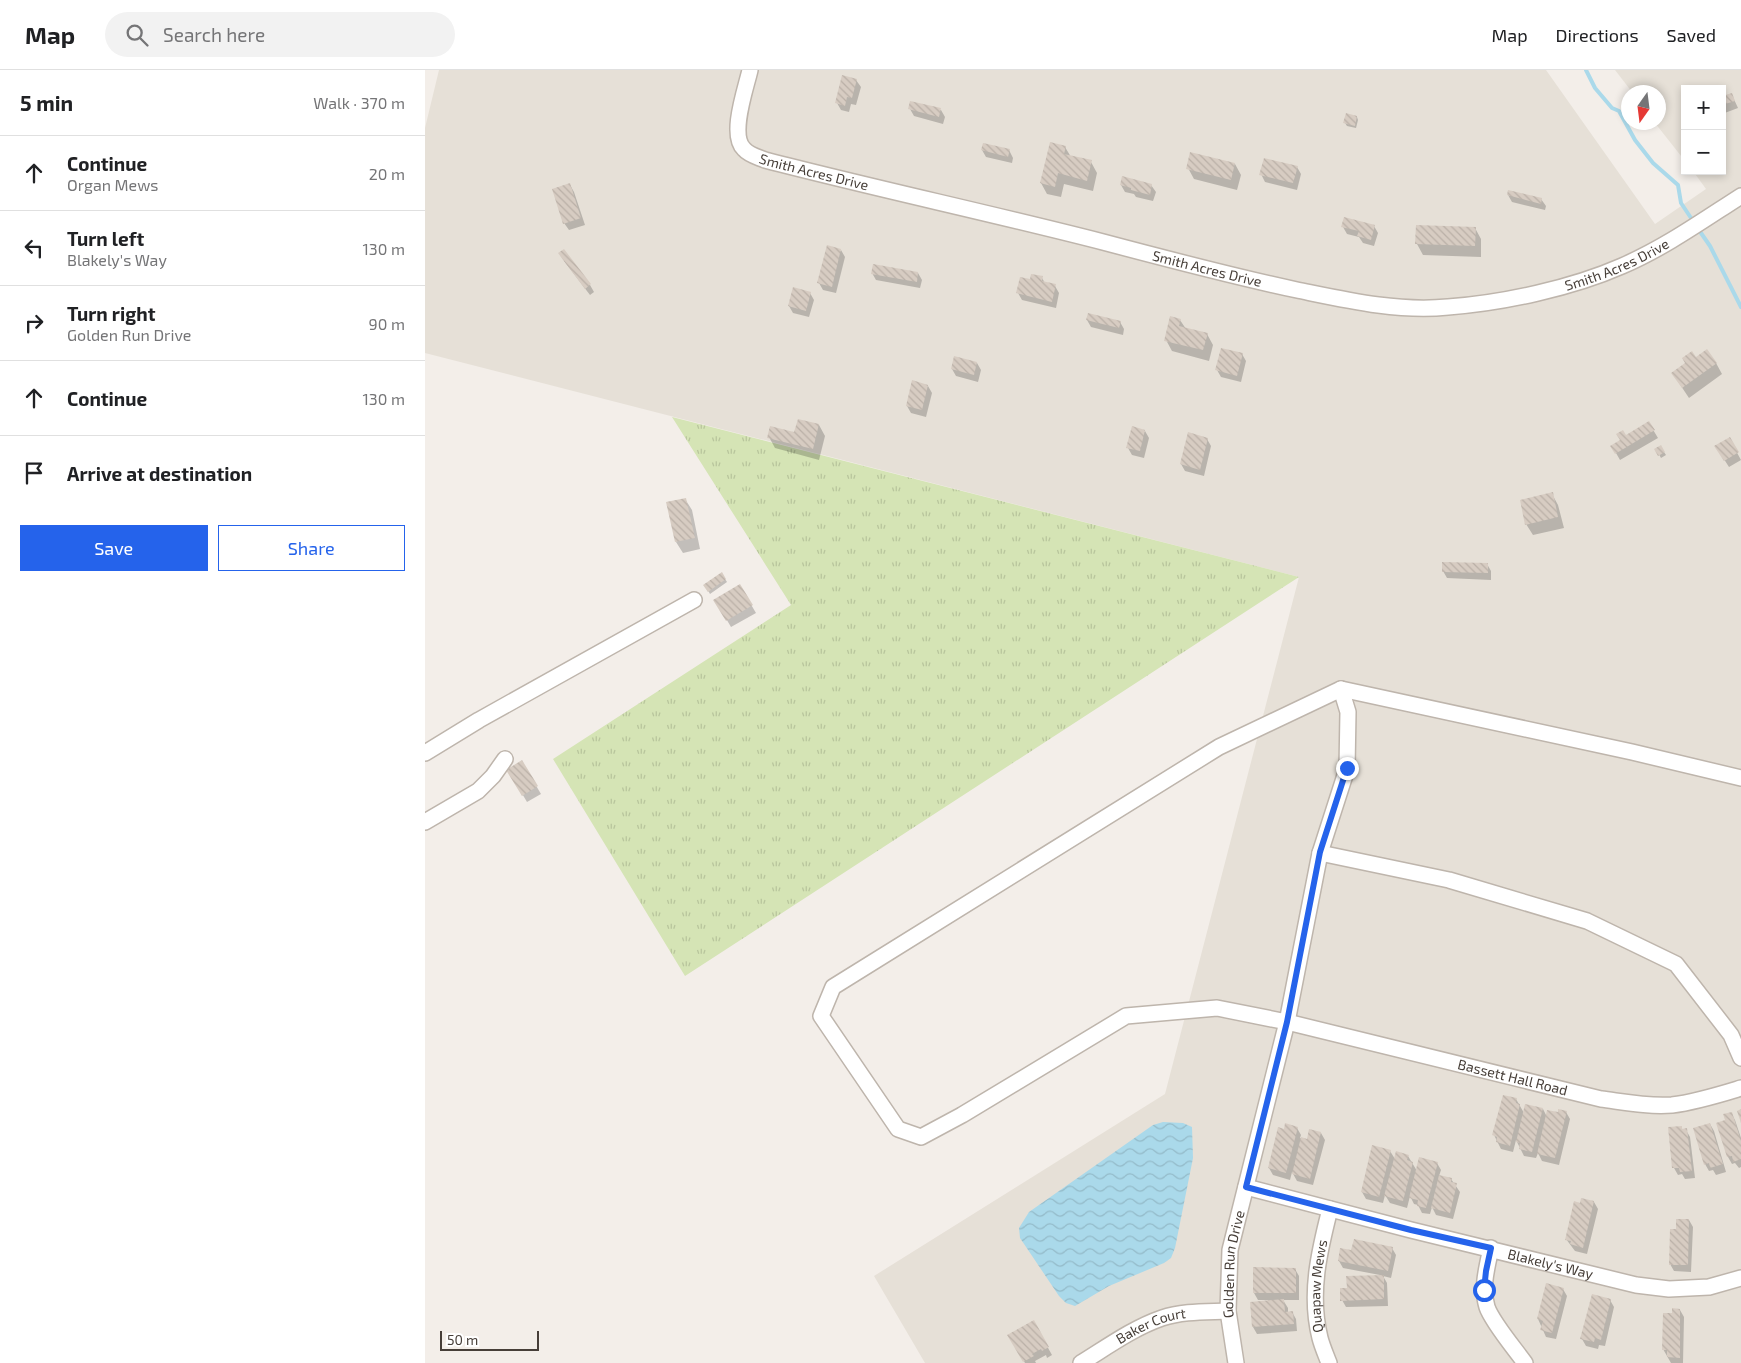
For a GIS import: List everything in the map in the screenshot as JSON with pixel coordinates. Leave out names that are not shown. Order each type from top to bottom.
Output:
[{"type":"street","name":"Smith Acres Drive","points":[[750,70],[739,113],[739,137],[743,148],[765,160],[1027,223],[1235,276],[1364,303],[1423,309],[1449,307],[1493,302],[1582,280],[1621,267],[1643,256],[1669,242],[1741,196]]},
{"type":"street","points":[[425,753],[495,711],[694,600]]},
{"type":"street","points":[[1341,689],[1632,752],[1741,778]]},
{"type":"street","name":"Golden Run Drive","points":[[1236,1363],[1228,1311],[1230,1250],[1287,1022],[1320,852],[1347,768],[1348,712],[1341,689]]},
{"type":"street","name":"Bassett Hall Road","points":[[1341,689],[1219,748],[833,987],[821,1016],[898,1129],[921,1137],[1125,1016],[1217,1008],[1287,1022],[1601,1099],[1640,1104],[1671,1105],[1709,1098],[1741,1088]]},
{"type":"street","points":[[425,822],[478,791],[493,776],[505,759]]},
{"type":"street","points":[[1320,852],[1458,883],[1587,921],[1676,964],[1731,1035],[1741,1058]]},
{"type":"street","name":"Blakely's Way","points":[[1246,1187],[1636,1285],[1669,1289],[1709,1287],[1741,1278]]},
{"type":"street","name":"Quapaw Mews","points":[[1329,1363],[1320,1337],[1315,1294],[1318,1259],[1330,1209]]},
{"type":"street","points":[[1491,1248],[1484,1290],[1487,1308],[1525,1363]]},
{"type":"street","name":"Baker Court","points":[[1081,1363],[1135,1329],[1164,1317],[1190,1313],[1228,1311]]},
{"type":"shaded area","points":[[439,70],[1546,70],[1655,224],[1706,189],[1696,175],[1726,175],[1726,85],[1681,85],[1681,156],[1661,130],[1666,130],[1666,85],[1627,85],[1615,70],[1741,70],[1741,1363],[925,1363],[874,1276],[1165,1094],[1299,577],[425,353],[425,128]]},
{"type":"green space","points":[[672,417],[1299,577],[685,976],[553,759],[791,605]]},
{"type":"water","points":[[1163,1122],[1183,1123],[1192,1127],[1193,1158],[1175,1248],[1171,1258],[1164,1263],[1109,1286],[1075,1306],[1066,1303],[1059,1296],[1020,1238],[1019,1228],[1029,1212],[1153,1125]]},
{"type":"building","points":[[842,75],[857,79],[852,98],[847,97],[845,106],[835,103]]},
{"type":"building","points":[[1732,93],[1735,101],[1726,104],[1726,95]]},
{"type":"building","points":[[910,101],[941,108],[939,117],[908,109]]},
{"type":"building","points":[[1346,113],[1357,116],[1355,126],[1343,123]]},
{"type":"building","points":[[1050,142],[1066,146],[1064,154],[1092,160],[1087,181],[1058,173],[1055,187],[1040,183]]},
{"type":"building","points":[[983,143],[1010,149],[1008,157],[981,150]]},
{"type":"building","points":[[1190,152],[1235,163],[1231,180],[1186,169]]},
{"type":"building","points":[[1264,158],[1298,166],[1293,183],[1259,175]]},
{"type":"building","points":[[1122,176],[1152,184],[1150,195],[1120,185]]},
{"type":"building","points":[[570,183],[581,218],[563,224],[552,189]]},
{"type":"building","points":[[1508,190],[1542,198],[1541,204],[1507,195]]},
{"type":"building","points":[[1344,217],[1375,225],[1371,240],[1357,236],[1359,231],[1341,227]]},
{"type":"building","points":[[1416,225],[1476,227],[1475,246],[1415,244]]},
{"type":"building","points":[[827,245],[841,249],[832,287],[817,283]]},
{"type":"building","points":[[564,249],[591,284],[585,289],[558,253]]},
{"type":"building","points":[[873,264],[918,272],[917,282],[871,274]]},
{"type":"building","points":[[1031,274],[1043,276],[1042,281],[1056,284],[1052,302],[1016,293],[1020,277],[1030,279]]},
{"type":"building","points":[[793,287],[811,292],[806,311],[788,306]]},
{"type":"building","points":[[1088,313],[1121,321],[1119,328],[1086,320]]},
{"type":"building","points":[[1170,316],[1181,319],[1179,326],[1208,333],[1203,350],[1164,341]]},
{"type":"building","points":[[1221,348],[1243,353],[1237,376],[1215,370]]},
{"type":"building","points":[[1707,349],[1717,363],[1682,388],[1671,373],[1685,363],[1682,358],[1692,351],[1696,357]]},
{"type":"building","points":[[954,356],[977,362],[974,375],[951,369]]},
{"type":"building","points":[[912,380],[928,385],[922,410],[906,406]]},
{"type":"building","points":[[798,419],[819,424],[813,449],[767,438],[770,426],[794,432]]},
{"type":"building","points":[[1649,421],[1655,430],[1615,454],[1610,446],[1620,440],[1616,434],[1623,430],[1626,435]]},
{"type":"building","points":[[1132,426],[1145,430],[1140,451],[1126,448]]},
{"type":"building","points":[[1188,432],[1208,438],[1200,470],[1180,464]]},
{"type":"building","points":[[1730,437],[1739,452],[1724,461],[1714,446]]},
{"type":"building","points":[[1661,445],[1665,452],[1658,456],[1654,449]]},
{"type":"building","points":[[1553,492],[1558,517],[1525,525],[1520,500]]},
{"type":"building","points":[[686,498],[695,538],[675,542],[666,502]]},
{"type":"building","points":[[1442,562],[1488,563],[1488,573],[1442,572]]},
{"type":"building","points":[[722,572],[726,579],[708,592],[703,585]]},
{"type":"building","points":[[740,584],[753,605],[726,621],[713,600]]},
{"type":"building","points":[[522,760],[538,786],[522,796],[506,770]]},
{"type":"building","points":[[1503,1095],[1517,1098],[1516,1103],[1520,1104],[1510,1146],[1496,1142],[1497,1137],[1492,1135]]},
{"type":"building","points":[[1525,1104],[1543,1108],[1532,1152],[1519,1149],[1520,1143],[1516,1142]]},
{"type":"building","points":[[1558,1109],[1567,1111],[1555,1158],[1537,1154],[1547,1110],[1558,1112]]},
{"type":"building","points":[[1741,1109],[1741,1123],[1737,1111]]},
{"type":"building","points":[[1732,1112],[1741,1141],[1741,1159],[1733,1162],[1732,1156],[1727,1157],[1716,1123],[1725,1120],[1723,1114]]},
{"type":"building","points":[[1285,1123],[1298,1127],[1286,1173],[1268,1168],[1278,1127],[1284,1129]]},
{"type":"building","points":[[1710,1123],[1723,1164],[1710,1168],[1709,1163],[1704,1165],[1693,1128]]},
{"type":"building","points":[[1682,1126],[1682,1129],[1687,1128],[1692,1171],[1680,1172],[1679,1168],[1672,1168],[1668,1127]]},
{"type":"building","points":[[1309,1129],[1321,1132],[1310,1179],[1292,1174],[1301,1137],[1307,1139]]},
{"type":"building","points":[[1372,1145],[1391,1150],[1379,1197],[1361,1192]]},
{"type":"building","points":[[1396,1151],[1409,1155],[1407,1160],[1413,1162],[1403,1201],[1384,1196]]},
{"type":"building","points":[[1419,1157],[1438,1162],[1426,1208],[1417,1206],[1418,1200],[1409,1198]]},
{"type":"building","points":[[1439,1175],[1452,1178],[1451,1182],[1457,1183],[1450,1213],[1431,1208]]},
{"type":"building","points":[[1581,1198],[1594,1201],[1583,1248],[1570,1244],[1571,1241],[1565,1240],[1574,1201],[1580,1203]]},
{"type":"building","points":[[1676,1219],[1689,1219],[1688,1265],[1669,1265],[1670,1229],[1676,1229]]},
{"type":"building","points":[[1354,1239],[1393,1247],[1388,1271],[1338,1261],[1340,1248],[1351,1250]]},
{"type":"building","points":[[1253,1267],[1296,1268],[1296,1293],[1253,1293]]},
{"type":"building","points":[[1384,1275],[1384,1299],[1340,1301],[1340,1288],[1347,1288],[1346,1276]]},
{"type":"building","points":[[1546,1283],[1564,1288],[1552,1333],[1540,1330],[1543,1321],[1537,1319]]},
{"type":"building","points":[[1592,1294],[1611,1299],[1601,1340],[1595,1338],[1594,1342],[1580,1339]]},
{"type":"building","points":[[1284,1299],[1285,1312],[1293,1311],[1294,1324],[1252,1327],[1250,1302]]},
{"type":"building","points":[[1672,1308],[1680,1309],[1680,1358],[1667,1357],[1667,1350],[1662,1350],[1663,1313],[1672,1313]]},
{"type":"building","points":[[1034,1320],[1049,1347],[1032,1354],[1034,1356],[1023,1362],[1007,1335]]},
{"type":"waterway","points":[[1586,70],[1595,88],[1612,108],[1619,111],[1635,140],[1653,163],[1678,185],[1681,203],[1691,218]]},
{"type":"waterway","points":[[1701,233],[1710,246],[1741,307]]},
{"type":"route","points":[[1347,768],[1320,852],[1287,1022],[1246,1187],[1411,1230],[1491,1248],[1484,1290]]}]
